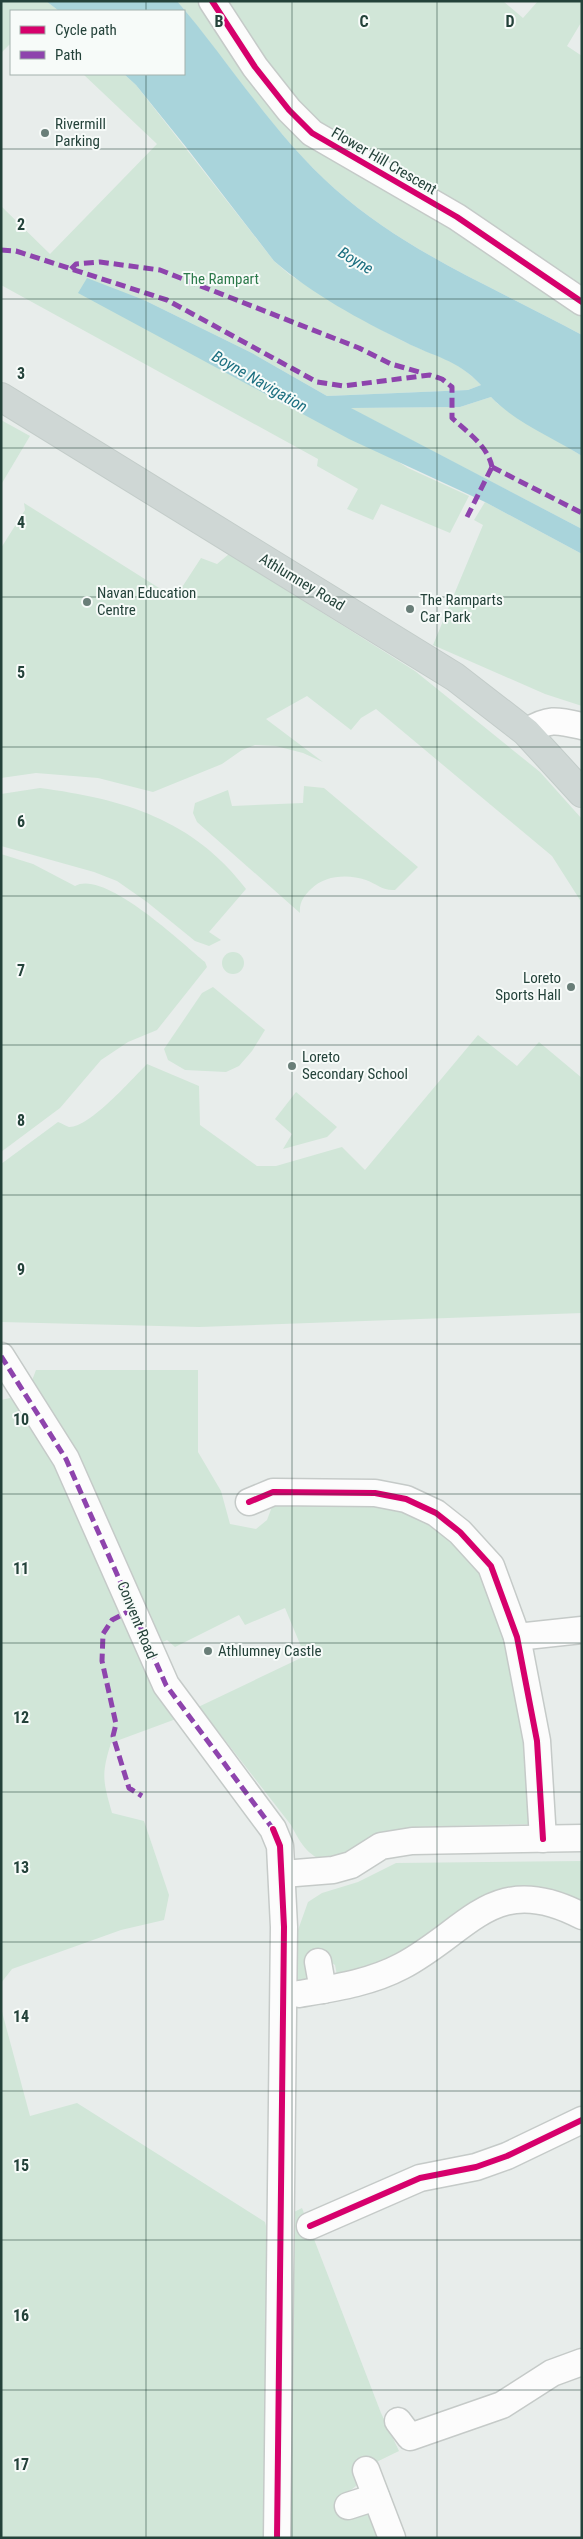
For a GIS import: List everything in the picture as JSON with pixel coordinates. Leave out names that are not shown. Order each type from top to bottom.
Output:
[{"type":"main road","name":"Athlumney Road","points":[[1,397],[455,677],[526,732],[582,793]]},
{"type":"street","name":"Flower Hill Crescent","points":[[212,1],[255,67],[289,110],[312,133],[457,217],[582,302]]},
{"type":"street","points":[[526,732],[540,724],[554,720],[582,726]]},
{"type":"street","name":"Convent Road","points":[[6,1364],[66,1459],[166,1685],[273,1829],[280,1846],[283,1874],[284,1947],[277,2538]]},
{"type":"street","points":[[249,1502],[273,1492],[375,1493],[406,1499],[436,1513],[460,1532],[491,1566],[517,1637],[537,1741],[544,1839]]},
{"type":"street","points":[[517,1637],[582,1630]]},
{"type":"street","points":[[283,1874],[333,1870],[351,1865],[381,1846],[412,1841],[582,1838]]},
{"type":"street","points":[[318,1962],[311,1992],[369,1980],[401,1967],[427,1952],[478,1912],[495,1904],[515,1899],[535,1899],[552,1902],[582,1916]]},
{"type":"street","points":[[310,2226],[420,2178],[476,2167],[507,2156],[582,2120]]},
{"type":"street","points":[[398,2421],[410,2437],[502,2405],[552,2373],[582,2362]]},
{"type":"street","points":[[366,2470],[392,2538]]},
{"type":"street","points":[[348,2506],[376,2497]]},
{"type":"green space","points":[[1,1],[46,1],[58,10],[10,10],[10,44],[1,53]]},
{"type":"green space","points":[[177,1],[503,1],[523,18],[538,1],[582,1],[582,21],[567,46],[582,56],[582,335],[454,269],[392,232],[363,212],[335,189],[293,146]]},
{"type":"green space","name":"The Rampart","points":[[84,75],[125,75],[136,85],[274,261],[290,275],[376,327],[454,363],[481,385],[468,390],[327,396],[252,353],[144,300],[408,468],[469,496],[450,533],[381,504],[373,520],[347,509],[358,489],[317,466],[318,459],[1,285],[1,206],[50,254],[157,144]]},
{"type":"green space","points":[[491,397],[498,404],[582,456],[582,529],[350,408],[460,407]]},
{"type":"green space","points":[[1,420],[30,436],[2,483],[1,482]]},
{"type":"green space","points":[[485,502],[582,554],[582,706],[545,694],[433,645],[483,525],[474,520]]},
{"type":"green space","points":[[24,503],[175,598],[201,558],[217,564],[229,554],[415,671],[540,772],[582,819],[582,899],[580,900],[552,856],[376,709],[361,718],[351,730],[307,696],[266,719],[323,762],[303,753],[276,746],[255,745],[242,750],[222,764],[153,792],[98,778],[36,773],[1,778],[1,548],[25,510]]},
{"type":"green space","points":[[304,786],[324,788],[418,867],[395,890],[380,887],[359,878],[330,878],[317,884],[304,897],[300,906],[300,913],[197,822],[193,813],[195,803],[228,790],[232,806],[303,803]]},
{"type":"green space","points":[[40,788],[128,806],[154,816],[179,829],[203,845],[225,865],[246,889],[209,932],[221,940],[209,946],[195,941],[147,902],[117,881],[94,872],[1,846],[1,794]]},
{"type":"green space","points":[[1,854],[33,864],[75,886],[88,884],[104,888],[123,898],[161,925],[205,962],[207,967],[157,1030],[128,1042],[101,1060],[60,1108],[1,1152]]},
{"type":"green space","points":[[233,952],[241,955],[244,963],[241,971],[233,974],[225,971],[222,963],[225,955]]},
{"type":"green space","points":[[213,987],[265,1030],[252,1051],[239,1066],[226,1072],[185,1070],[168,1060],[164,1049],[202,993]]},
{"type":"green space","points":[[478,1035],[517,1066],[539,1042],[582,1078],[582,1313],[199,1327],[1,1322],[1,1164],[58,1122],[69,1127],[88,1120],[110,1102],[147,1064],[199,1086],[200,1125],[257,1166],[276,1166],[342,1147],[365,1170]]},
{"type":"green space","points":[[296,1092],[337,1127],[327,1137],[283,1149],[292,1134],[275,1119]]},
{"type":"green space","points":[[36,1370],[198,1370],[198,1452],[221,1491],[230,1524],[256,1529],[267,1520],[273,1504],[366,1501],[410,1510],[468,1550],[490,1587],[509,1648],[528,1732],[532,1824],[418,1827],[418,1832],[326,1861],[319,1859],[309,1852],[301,1843],[291,1825],[200,1708],[194,1709],[305,1656],[285,1608],[245,1625],[239,1615],[175,1647],[167,1640],[157,1645],[31,1383]]},
{"type":"green space","points":[[10,1398],[16,1401],[59,1464],[176,1719],[111,1743],[104,1778],[112,1813],[144,1821],[169,1895],[164,1920],[121,1930],[12,1969],[1,1983],[1,1400]]},
{"type":"green space","points":[[582,1861],[582,1906],[543,1893],[338,1980],[335,1965],[329,1961],[310,1980],[297,1982],[298,1930],[308,1902],[322,1893],[358,1882],[396,1863]]},
{"type":"green space","points":[[1,2008],[30,2116],[77,2103],[265,2222],[268,2234],[266,2538],[1,2538]]},
{"type":"green space","points":[[302,2208],[381,2413],[399,2451],[360,2470],[356,2486],[343,2496],[358,2509],[376,2514],[384,2538],[290,2538],[290,2214]]},
{"type":"water","points":[[46,1],[177,1],[184,10],[58,10]]},
{"type":"water","points":[[185,11],[292,146],[335,189],[363,212],[392,232],[454,269],[582,335],[582,456],[512,415],[491,397],[460,407],[351,408],[582,529],[582,554],[485,502],[349,439],[78,293],[87,278],[144,300],[252,353],[327,396],[468,390],[481,385],[463,369],[445,359],[388,334],[337,306],[274,261],[136,85],[125,75],[185,75]]},
{"type":"marked path","points":[[1,250],[16,251],[167,300],[317,382],[343,386],[430,375],[442,379],[452,387],[452,418],[482,446],[490,459],[492,467]]},
{"type":"marked path","points":[[71,269],[76,264],[100,262],[160,270],[359,348],[391,364],[423,373]]},
{"type":"marked path","points":[[492,467],[582,513]]},
{"type":"marked path","points":[[467,517],[492,467]]},
{"type":"marked path","points":[[1,1356],[66,1459],[166,1685],[273,1829]]},
{"type":"marked path","points":[[133,1609],[112,1620],[103,1634],[102,1661],[116,1724],[113,1736],[129,1788],[142,1796]]},
{"type":"cycle path","points":[[212,1],[255,67],[289,110],[312,133],[457,217],[582,302]]},
{"type":"cycle path","points":[[249,1502],[273,1492],[375,1493],[406,1499],[436,1513],[460,1532],[491,1566],[517,1637],[537,1741],[543,1839]]},
{"type":"cycle path","points":[[273,1829],[280,1846],[284,1927],[277,2538]]},
{"type":"cycle path","points":[[310,2226],[420,2178],[476,2167],[507,2156],[582,2120]]},
{"type":"place","name":"Rivermill Parking","points":[[45,133]]},
{"type":"place","name":"Navan Education Centre","points":[[87,602]]},
{"type":"place","name":"The Ramparts Car Park","points":[[410,609]]},
{"type":"place","name":"Loreto Sports Hall","points":[[571,987]]},
{"type":"place","name":"Loreto Secondary School","points":[[292,1066]]},
{"type":"place","name":"Athlumney Castle","points":[[208,1651]]},
{"type":"water label","name":"Boyne","points":[[356,260]]},
{"type":"water label","name":"Boyne Navigation","points":[[260,381]]}]
